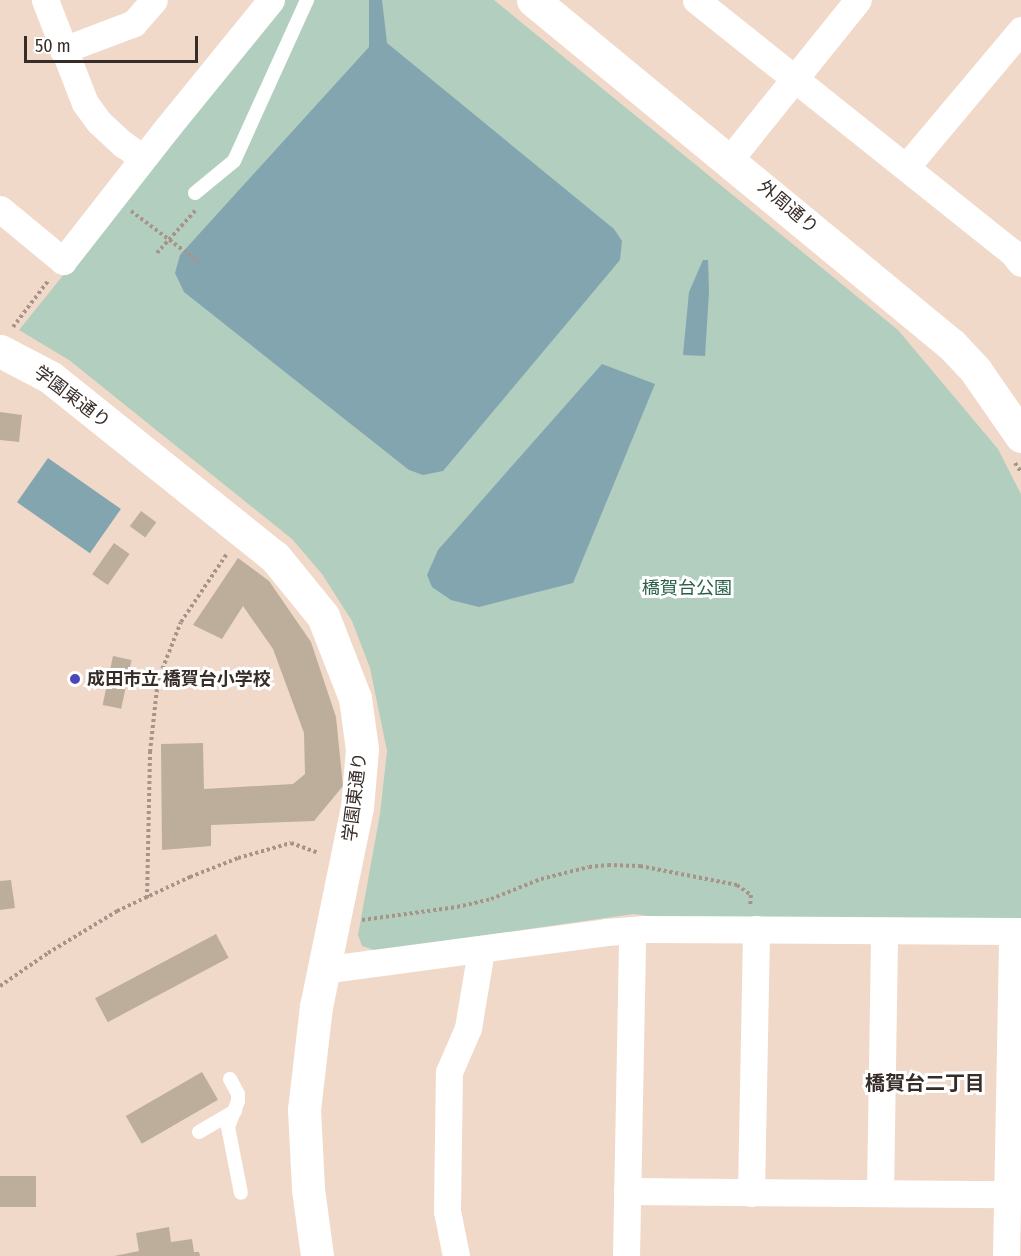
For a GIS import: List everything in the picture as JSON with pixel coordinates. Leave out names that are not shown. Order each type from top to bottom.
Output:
[{"type":"street","points":[[45,0],[75,82],[92,113],[123,144],[143,158]]},
{"type":"street","points":[[63,50],[134,23],[154,0]]},
{"type":"street","points":[[0,209],[63,261],[143,158],[272,0]]},
{"type":"street","name":"外周通り","points":[[533,0],[730,159],[952,345],[976,371],[1021,436]]},
{"type":"street","points":[[696,0],[906,167],[1018,252]]},
{"type":"street","points":[[730,159],[858,0]]},
{"type":"street","points":[[906,167],[1021,30]]},
{"type":"street","name":"学園東通り","points":[[4,343],[50,377],[275,558],[323,616],[355,698],[362,749],[357,807],[336,918],[322,970],[304,1109],[308,1189],[317,1256]]},
{"type":"street","points":[[751,1192],[756,929]]},
{"type":"street","points":[[322,970],[632,930],[1016,931],[1006,1256]]},
{"type":"street","points":[[626,1256],[632,930]]},
{"type":"street","points":[[880,1192],[884,931]]},
{"type":"street","points":[[456,1256],[447,1211],[449,1072],[468,1028],[481,950]]},
{"type":"street","points":[[627,1191],[1007,1194]]},
{"type":"lane","points":[[195,193],[234,161],[307,0]]},
{"type":"lane","points":[[230,1079],[238,1094],[235,1111],[228,1127],[241,1193]]},
{"type":"lane","points":[[199,1132],[235,1111]]},
{"type":"path","points":[[157,253],[200,206],[195,193]]},
{"type":"path","points":[[128,209],[199,262]]},
{"type":"path","points":[[4,343],[63,261]]},
{"type":"path","points":[[147,898],[150,752],[158,680],[181,622],[231,548]]},
{"type":"path","points":[[0,986],[87,928],[117,911],[238,858],[291,843],[316,850],[322,859]]},
{"type":"path","points":[[352,921],[457,908],[589,867],[640,866],[737,885]]},
{"type":"green space","name":"橋賀台公園","points":[[285,0],[494,0],[898,330],[998,449],[1021,494],[1021,921],[670,919],[633,914],[377,951],[362,946],[358,935],[380,814],[387,751],[370,668],[352,621],[322,574],[292,539],[69,360],[19,330]]},
{"type":"water","points":[[369,0],[382,0],[387,43],[614,229],[622,241],[620,260],[443,471],[423,475],[409,470],[184,292],[175,273],[180,255],[369,47]]},
{"type":"water","points":[[703,260],[708,260],[709,292],[705,356],[683,355],[689,292]]},
{"type":"water","points":[[602,364],[655,384],[573,583],[479,607],[451,600],[432,587],[427,575],[438,550]]},
{"type":"water","points":[[48,458],[121,509],[90,553],[17,502]]},
{"type":"building","points":[[0,412],[22,415],[19,442],[0,440]]},
{"type":"building","points":[[141,511],[156,522],[145,538],[130,526]]},
{"type":"building","points":[[114,543],[130,554],[108,585],[92,574]]},
{"type":"building","points":[[238,558],[269,581],[311,642],[336,717],[343,786],[314,821],[211,825],[211,846],[162,850],[161,744],[203,743],[204,789],[293,784],[305,774],[304,733],[273,649],[243,606],[222,639],[193,625]]},
{"type":"building","points":[[113,656],[132,660],[121,709],[103,705]]},
{"type":"building","points":[[11,880],[15,908],[0,910],[0,881]]},
{"type":"building","points":[[216,934],[229,958],[108,1022],[95,998]]},
{"type":"building","points":[[202,1072],[218,1100],[142,1144],[126,1116]]},
{"type":"building","points":[[0,1176],[36,1176],[36,1207],[0,1207]]},
{"type":"building","points":[[169,1227],[171,1242],[192,1239],[194,1252],[199,1252],[200,1256],[114,1256],[139,1251],[136,1233]]},
{"type":"place","name":"成田市立 橋賀台小学校","points":[[75,679]]},
{"type":"district","name":"橋賀台二丁目","points":[[925,1083]]}]
